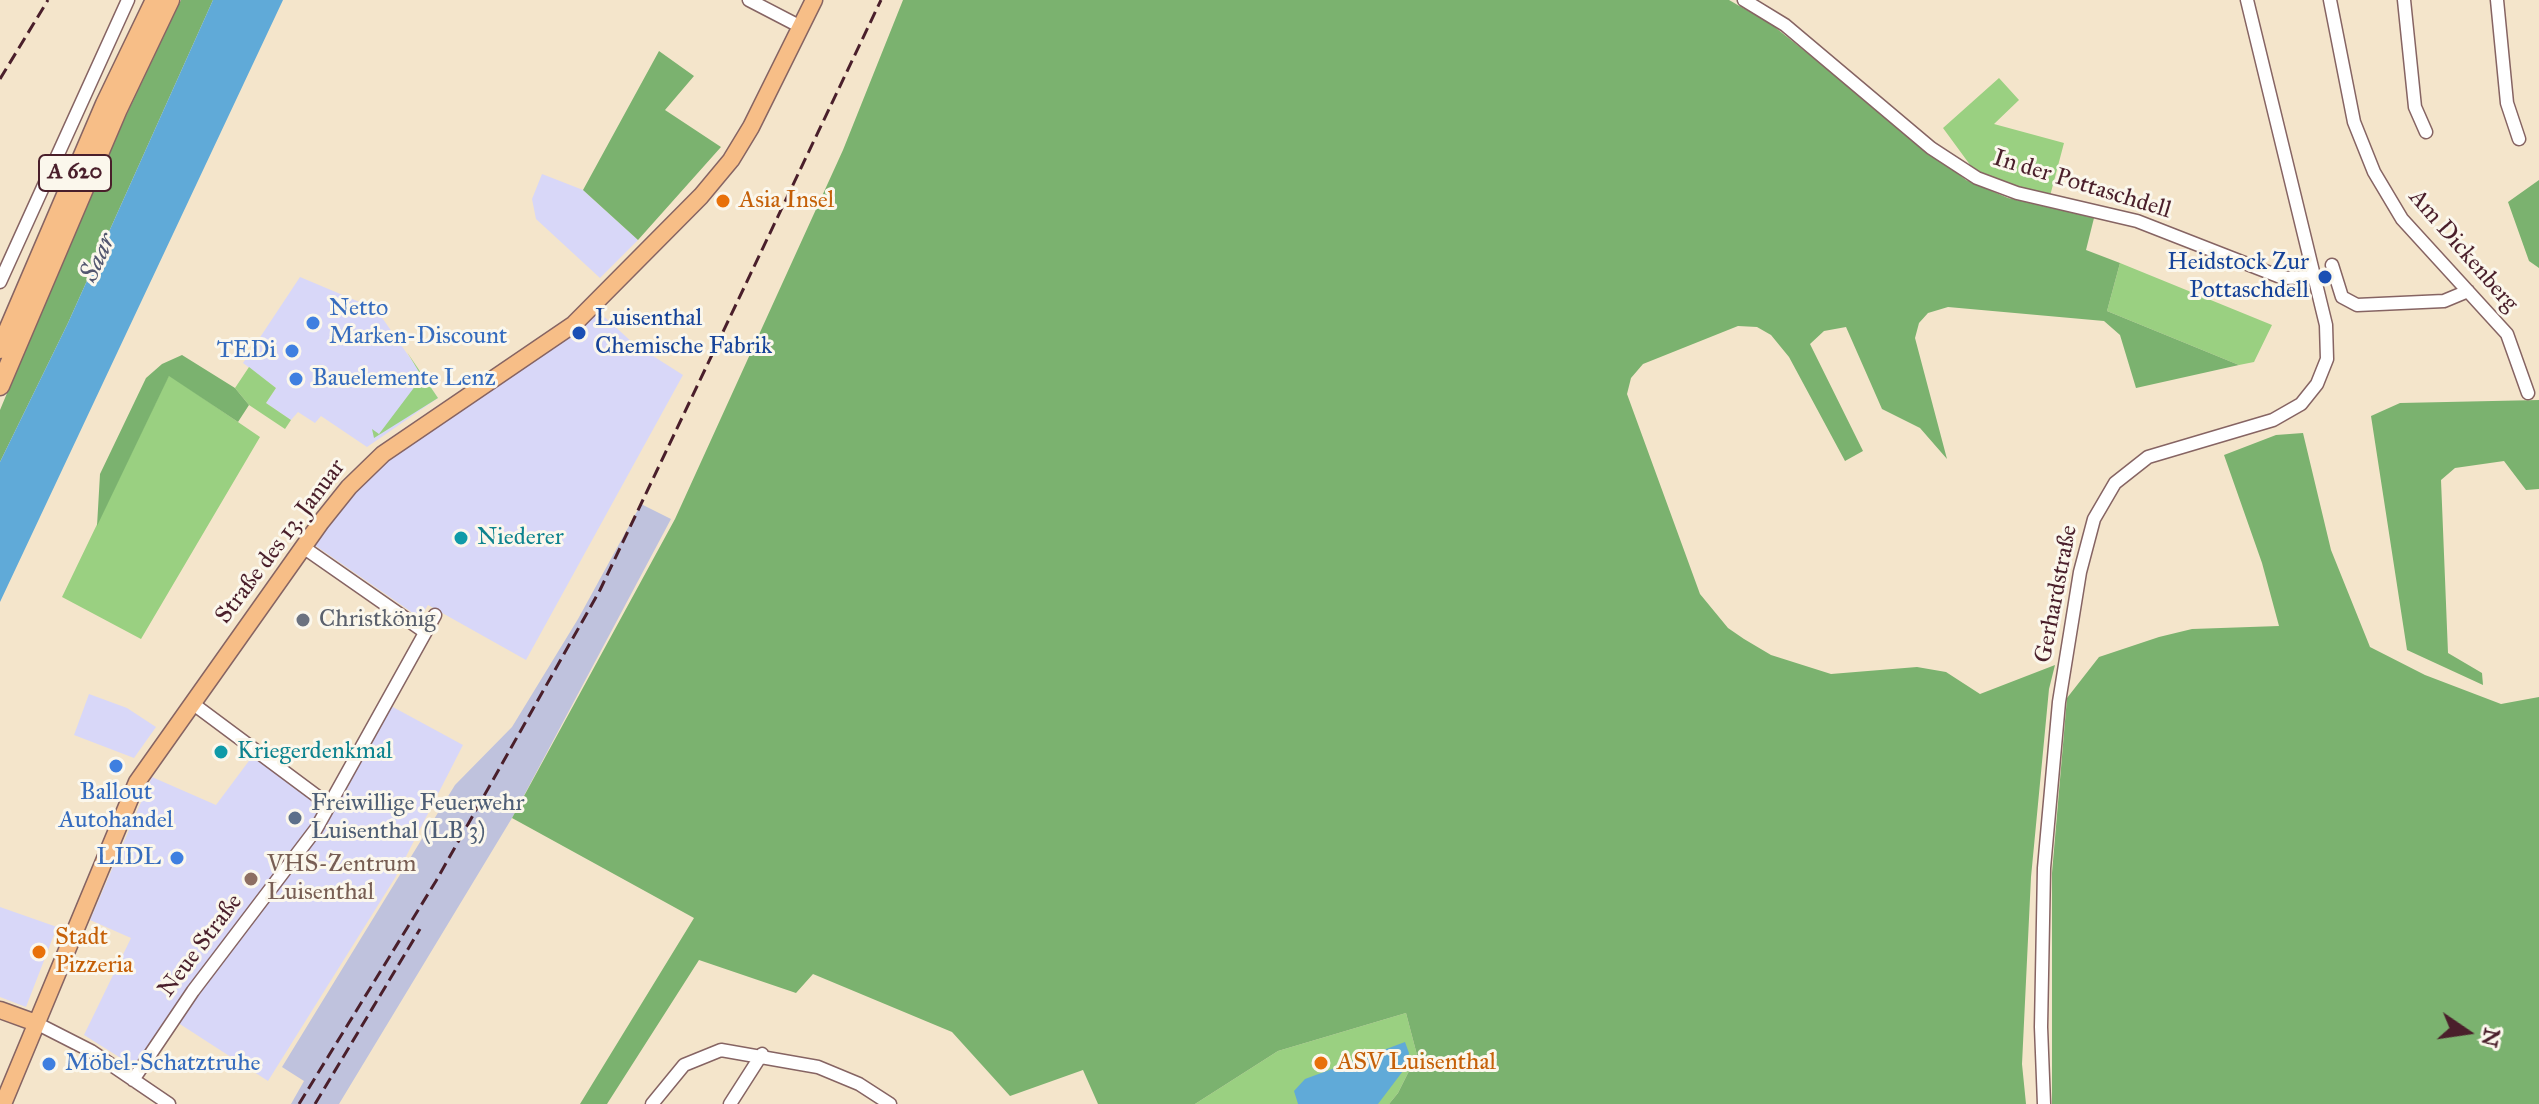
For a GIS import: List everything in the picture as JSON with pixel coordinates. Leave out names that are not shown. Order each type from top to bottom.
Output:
[{"type":"highway","name":"A 620","points":[[0,349],[105,104],[155,0]]},
{"type":"highway","name":"A 620","points":[[0,386],[118,109],[170,0]]},
{"type":"main road","name":"Straße des 13. Januar","points":[[3,1104],[133,792],[303,547],[370,465],[574,324],[701,196],[731,160],[751,127],[814,0]]},
{"type":"main road","points":[[0,1010],[36,1023]]},
{"type":"street","points":[[0,282],[128,0]]},
{"type":"street","points":[[749,0],[801,27]]},
{"type":"street","name":"In der Pottaschdell","points":[[1744,0],[1785,25],[1931,148],[1977,178],[2017,193],[2137,221],[2283,278],[2315,277]]},
{"type":"street","name":"Gerhardstraße","points":[[2044,1104],[2041,1027],[2044,868],[2061,691],[2080,572],[2094,519],[2115,483],[2148,457],[2273,420],[2310,395],[2323,372],[2328,348],[2315,277],[2247,0]]},
{"type":"street","name":"Am Dickenberg","points":[[2330,0],[2354,122],[2374,172],[2402,219],[2507,334],[2528,393]]},
{"type":"street","points":[[2404,0],[2415,107],[2426,132]]},
{"type":"street","points":[[2497,0],[2507,103],[2519,139]]},
{"type":"street","points":[[2332,265],[2342,297],[2357,305],[2444,301],[2468,291]]},
{"type":"street","points":[[303,547],[425,632]]},
{"type":"street","name":"Neue Straße","points":[[133,1080],[193,991],[306,843],[435,615]]},
{"type":"street","points":[[192,703],[329,805]]},
{"type":"street","points":[[36,1023],[63,1034],[169,1104]]},
{"type":"street","points":[[652,1104],[675,1073],[695,1058],[721,1050],[762,1054],[843,1076],[890,1104]]},
{"type":"street","points":[[730,1104],[762,1054]]},
{"type":"shaded area","points":[[542,174],[583,190],[638,240],[600,278],[536,219],[532,199]]},
{"type":"shaded area","points":[[300,277],[376,309],[438,398],[367,447],[321,416],[315,423],[298,412],[291,420],[266,403],[276,388],[243,363]]},
{"type":"shaded area","points":[[597,310],[634,344],[683,375],[526,660],[428,605],[420,618],[313,544],[371,472]]},
{"type":"shaded area","points":[[641,504],[671,519],[512,818],[339,1104],[291,1104],[304,1081],[282,1067],[455,785],[512,727],[578,619]]},
{"type":"shaded area","points":[[89,694],[127,708],[156,727],[134,758],[74,735]]},
{"type":"shaded area","points":[[380,700],[463,745],[395,878],[268,1081],[169,1017],[135,1067],[84,1035],[131,938],[90,920],[152,777],[216,805],[260,746],[327,795]]},
{"type":"shaded area","points":[[0,907],[57,927],[26,1007],[0,997]]},
{"type":"green space","points":[[181,0],[213,0],[68,323],[0,462],[0,410],[97,177]]},
{"type":"green space","points":[[903,0],[1729,0],[1771,24],[1966,180],[2008,198],[2094,218],[2086,250],[2120,263],[2107,311],[2239,365],[2136,388],[2120,335],[2104,321],[1948,307],[1928,313],[1919,323],[1915,338],[1947,459],[1920,428],[1882,409],[1846,327],[1824,331],[1810,344],[1863,451],[1845,461],[1789,357],[1771,335],[1757,327],[1738,326],[1643,364],[1631,378],[1627,394],[1700,594],[1728,628],[1744,639],[1771,655],[1831,674],[1917,667],[1946,672],[1980,694],[2055,665],[2049,689],[2031,877],[2022,1064],[2026,1104],[1389,1104],[1417,1055],[1406,1013],[1278,1051],[1195,1104],[1098,1104],[1083,1070],[1010,1096],[952,1032],[813,974],[796,993],[699,960],[607,1104],[580,1104],[694,918],[512,818],[675,519],[843,150]]},
{"type":"green space","points":[[659,51],[694,76],[665,110],[721,147],[638,240],[583,190]]},
{"type":"green space","points":[[1999,78],[2019,100],[1994,124],[2064,143],[2050,196],[1976,173],[1943,128]]},
{"type":"green space","points":[[2539,180],[2539,268],[2529,261],[2508,202]]},
{"type":"green space","points":[[2120,263],[2272,325],[2254,362],[2239,365],[2107,311]]},
{"type":"green space","points":[[407,352],[438,398],[374,438],[372,429],[379,434],[416,385],[411,378],[419,372]]},
{"type":"green space","points":[[182,355],[235,388],[249,405],[238,422],[169,376],[97,526],[100,474],[146,378],[162,364]]},
{"type":"green space","points":[[249,367],[276,388],[266,403],[291,420],[285,429],[249,405],[235,388]]},
{"type":"green space","points":[[169,375],[260,437],[141,639],[62,597]]},
{"type":"green space","points":[[2539,400],[2539,489],[2526,490],[2504,461],[2455,468],[2441,480],[2448,653],[2482,673],[2483,685],[2407,650],[2371,416],[2400,403]]},
{"type":"green space","points":[[2303,433],[2331,550],[2370,647],[2425,675],[2501,704],[2539,697],[2539,1104],[2052,1104],[2052,873],[2067,698],[2099,657],[2192,629],[2279,626],[2262,563],[2224,455],[2276,435]]},
{"type":"green space","points":[[1406,1013],[1417,1055],[1389,1104],[1195,1104],[1278,1051]]},
{"type":"water","name":"Saar","points":[[213,0],[283,0],[0,602],[0,462],[68,323]]},
{"type":"water","points":[[1405,1042],[1409,1053],[1406,1067],[1378,1104],[1298,1104],[1294,1091],[1305,1079]]},
{"type":"railway","points":[[0,79],[48,0]]},
{"type":"railway","points":[[299,1104],[436,881],[600,590],[881,0]]},
{"type":"railway","points":[[315,1104],[420,929]]},
{"type":"place","name":"Asia Insel","points":[[723,201]]},
{"type":"place","name":"Heidstock Zur Pottaschdell","points":[[2325,277]]},
{"type":"place","name":"Netto Marken-Discount","points":[[313,323]]},
{"type":"place","name":"Luisenthal Chemische Fabrik","points":[[579,333]]},
{"type":"place","name":"TEDi","points":[[292,351]]},
{"type":"place","name":"Bauelemente Lenz","points":[[296,379]]},
{"type":"place","name":"Niederer","points":[[461,538]]},
{"type":"place","name":"Christkönig","points":[[303,620]]},
{"type":"place","name":"Kriegerdenkmal","points":[[221,752]]},
{"type":"place","name":"Ballout Autohandel","points":[[116,766]]},
{"type":"place","name":"Freiwillige Feuerwehr Luisenthal (LB 3)","points":[[295,818]]},
{"type":"place","name":"LIDL","points":[[177,858]]},
{"type":"place","name":"VHS-Zentrum Luisenthal","points":[[251,879]]},
{"type":"place","name":"Stadt Pizzeria","points":[[39,952]]},
{"type":"place","name":"ASV Luisenthal","points":[[1321,1063]]},
{"type":"place","name":"Möbel-Schatztruhe","points":[[49,1064]]}]
